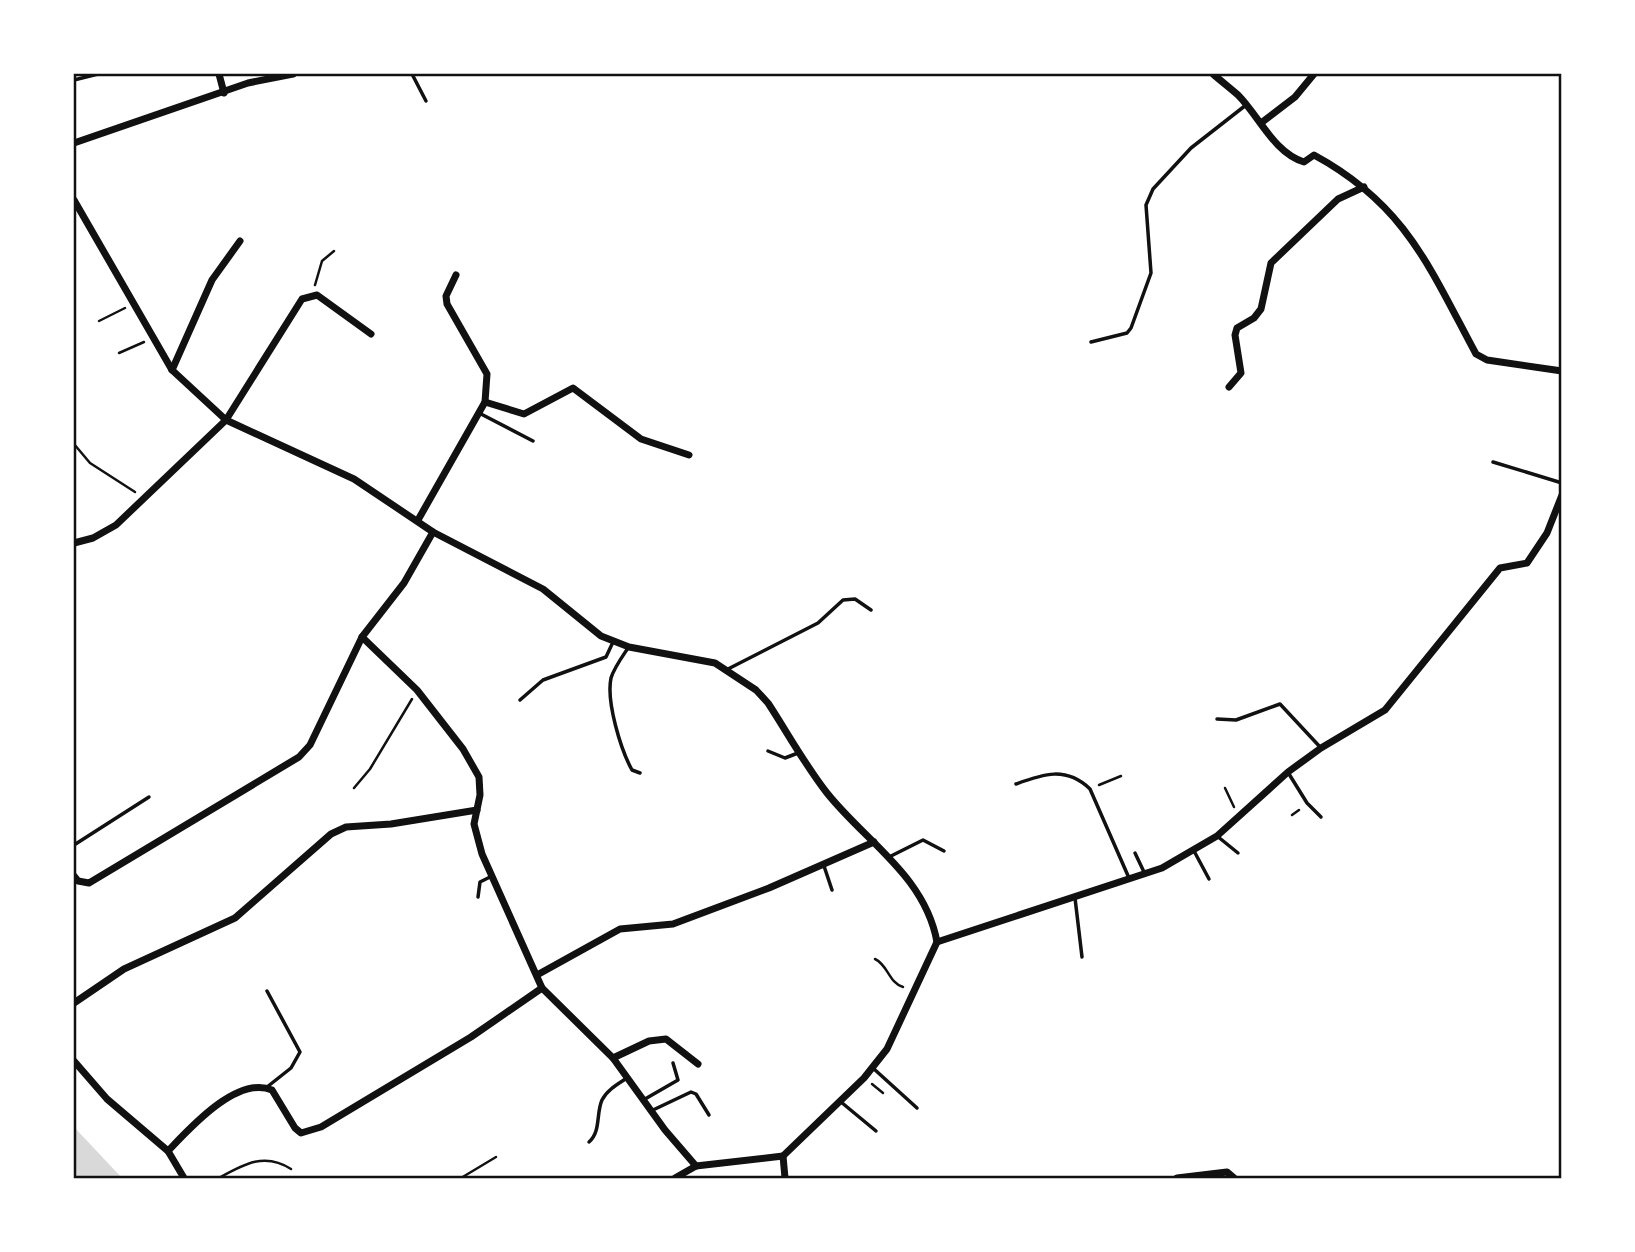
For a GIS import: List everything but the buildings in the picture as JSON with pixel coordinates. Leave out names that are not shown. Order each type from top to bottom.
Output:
[{"type":"street","points":[[219,74],[224,93]]},
{"type":"street","points":[[74,143],[248,83],[293,74]]},
{"type":"street","points":[[1213,74],[1246,104],[1276,143],[1295,159],[1304,162],[1314,155],[1347,173],[1364,187],[1421,249],[1476,354],[1487,360],[1562,371]]},
{"type":"street","points":[[1261,123],[1295,97],[1314,74]]},
{"type":"street","points":[[1229,387],[1241,373],[1235,335],[1237,328],[1254,318],[1261,309],[1271,263],[1338,199],[1364,187]]},
{"type":"street","points":[[74,200],[172,370],[226,421],[354,479],[433,532],[543,589],[601,636],[629,647],[695,657],[726,670],[756,690],[768,703],[827,793],[912,881],[934,925],[937,942],[895,1035],[872,1068],[783,1156],[696,1166],[675,1178]]},
{"type":"street","points":[[172,370],[212,280],[240,241]]},
{"type":"street","points":[[418,520],[481,414],[485,402],[487,374],[447,304],[446,296],[456,275]]},
{"type":"street","points":[[74,543],[106,533],[226,421],[302,299],[317,295],[371,334]]},
{"type":"street","points":[[485,402],[524,414],[573,388],[641,439],[689,455]]},
{"type":"street","points":[[937,942],[1130,880],[1194,851],[1217,836],[1288,772],[1321,748],[1385,710],[1500,568],[1527,563],[1547,533],[1562,495]]},
{"type":"street","points":[[74,876],[78,881],[89,883],[299,757],[310,745],[362,637],[404,583],[433,532]]},
{"type":"street","points":[[362,637],[417,690],[463,749],[479,777],[480,795],[474,824],[492,877],[542,988],[613,1058],[651,1111],[696,1166]]},
{"type":"street","points":[[74,1003],[124,969],[234,918],[331,834],[346,827],[391,824],[477,810]]},
{"type":"street","points":[[537,975],[620,929],[674,924],[874,842]]},
{"type":"street","points":[[168,1151],[201,1115],[222,1100],[267,1087],[276,1094],[295,1128],[301,1133],[309,1132],[471,1037],[542,988]]},
{"type":"street","points":[[613,1058],[649,1041],[666,1039],[698,1064]]},
{"type":"street","points":[[74,1061],[107,1099],[168,1151],[184,1178]]},
{"type":"street","points":[[783,1156],[785,1178]]},
{"type":"street","points":[[1177,1178],[1218,1172],[1227,1172],[1234,1178]]},
{"type":"lane","points":[[74,80],[98,74]]},
{"type":"lane","points":[[412,74],[426,101]]},
{"type":"lane","points":[[1091,342],[1126,333],[1132,328],[1151,273],[1146,205],[1153,189],[1191,148],[1246,104]]},
{"type":"lane","points":[[481,414],[533,441]]},
{"type":"lane","points":[[1493,462],[1562,483]]},
{"type":"lane","points":[[726,670],[818,623],[842,600],[855,599],[871,610]]},
{"type":"lane","points":[[520,700],[543,680],[606,657],[613,642]]},
{"type":"lane","points":[[629,647],[614,671],[611,687],[621,751],[632,770],[640,773]]},
{"type":"lane","points":[[1216,719],[1236,720],[1280,704],[1321,748]]},
{"type":"lane","points":[[768,751],[785,758],[800,752]]},
{"type":"lane","points":[[1016,784],[1047,772],[1072,778],[1090,789],[1130,880]]},
{"type":"lane","points":[[1288,772],[1307,803],[1321,817]]},
{"type":"lane","points":[[74,845],[149,797]]},
{"type":"lane","points":[[1217,836],[1238,853]]},
{"type":"lane","points":[[888,857],[923,841],[944,851]]},
{"type":"lane","points":[[1194,851],[1209,879]]},
{"type":"lane","points":[[1135,853],[1145,874]]},
{"type":"lane","points":[[823,864],[832,890]]},
{"type":"lane","points":[[478,897],[480,882],[492,877]]},
{"type":"lane","points":[[1075,898],[1082,957]]},
{"type":"lane","points":[[267,991],[300,1052],[291,1068],[267,1087]]},
{"type":"lane","points":[[643,1100],[674,1085],[678,1080],[673,1063]]},
{"type":"lane","points":[[872,1068],[917,1108]]},
{"type":"lane","points":[[589,1142],[594,1138],[601,1102],[607,1092],[627,1078]]},
{"type":"lane","points":[[651,1111],[691,1092],[696,1094],[709,1115]]},
{"type":"lane","points":[[840,1101],[876,1131]]},
{"type":"path","points":[[317,295],[317,272],[322,261],[334,251]]},
{"type":"path","points":[[99,321],[115,311],[135,306]]},
{"type":"path","points":[[119,353],[154,338]]},
{"type":"path","points":[[74,444],[109,477],[144,496]]},
{"type":"path","points":[[354,788],[370,769],[417,690]]},
{"type":"path","points":[[1090,789],[1121,776]]},
{"type":"path","points":[[1225,788],[1239,816]]},
{"type":"path","points":[[875,959],[881,962],[897,985],[917,990]]},
{"type":"path","points":[[460,1178],[496,1157]]},
{"type":"path","points":[[219,1178],[247,1163],[269,1159],[292,1169]]},
{"type":"shaded area","points":[[74,1127],[122,1178],[74,1178]]}]
